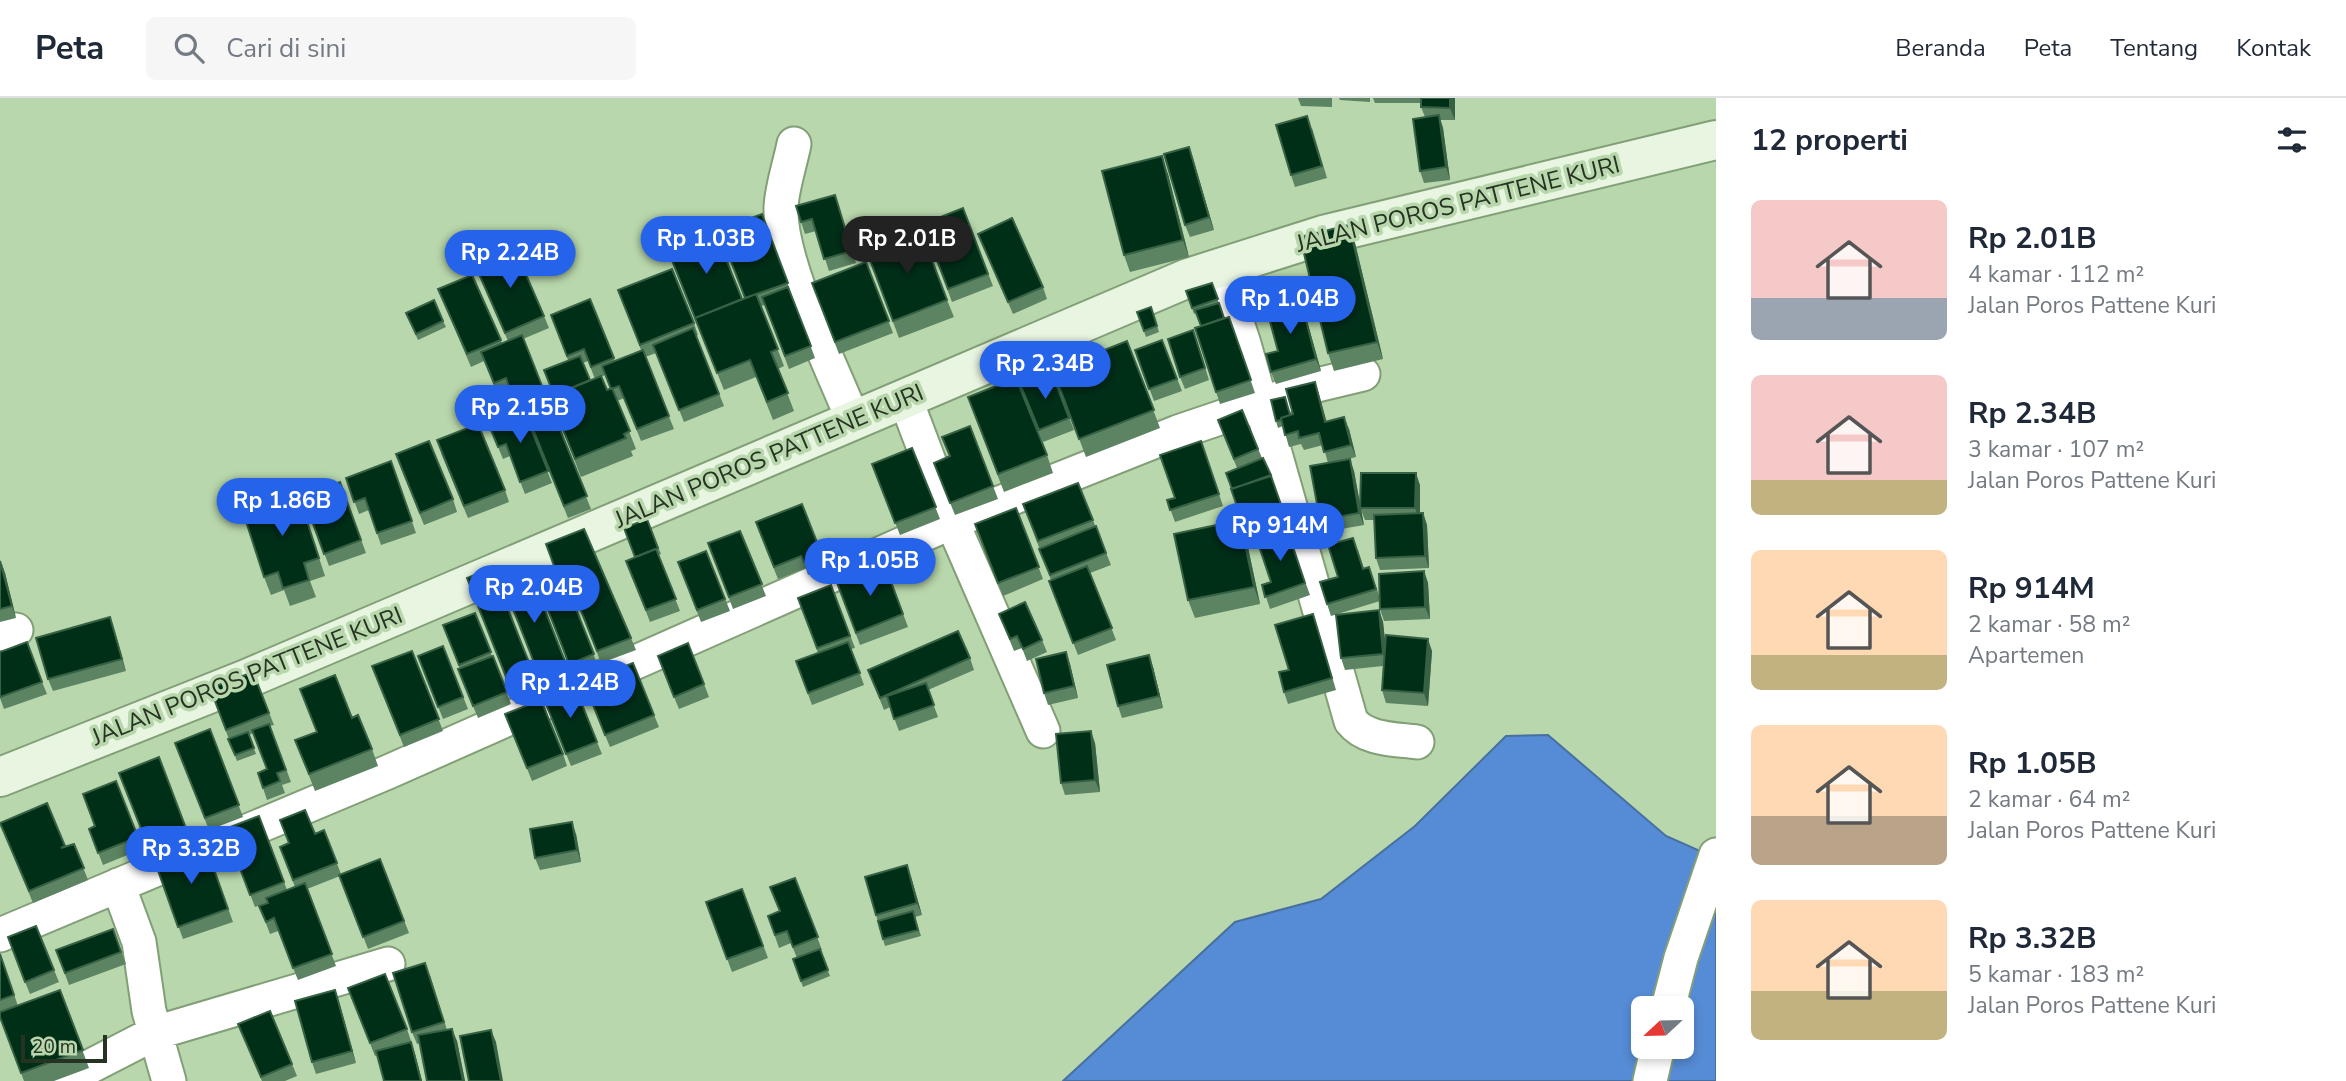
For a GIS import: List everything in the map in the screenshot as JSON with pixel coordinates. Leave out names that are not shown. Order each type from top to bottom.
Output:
[{"type":"street","name":"JALAN POROS PATTENE KURI","points":[[0,777],[244,680],[1188,278],[1323,235],[1716,140]]},
{"type":"street","points":[[794,144],[781,207],[785,233],[795,276],[853,420]]},
{"type":"street","points":[[1219,268],[1351,721],[1358,730],[1367,734],[1417,742]]},
{"type":"street","points":[[0,935],[388,772],[952,522],[1178,432],[1363,374]]},
{"type":"street","points":[[905,398],[952,522],[1043,731]]},
{"type":"street","points":[[1671,996],[1681,958],[1716,855]]},
{"type":"street","points":[[118,885],[139,942],[144,987],[169,1081]]},
{"type":"street","points":[[62,1081],[155,1033],[388,964]]},
{"type":"street","points":[[1650,1081],[1655,1059]]},
{"type":"water","points":[[1548,735],[1666,836],[1716,858],[1716,1081],[1063,1081],[1235,922],[1321,899],[1415,826],[1506,736]]},
{"type":"building","points":[[1421,98],[1450,98],[1450,108],[1421,107]]},
{"type":"building","points":[[1439,115],[1446,167],[1420,171],[1413,119]]},
{"type":"building","points":[[1307,116],[1322,166],[1291,175],[1276,125]]},
{"type":"building","points":[[1189,147],[1209,217],[1185,225],[1164,154]]},
{"type":"building","points":[[1162,156],[1183,240],[1124,255],[1102,171]]},
{"type":"building","points":[[835,195],[852,251],[824,259],[812,219],[801,222],[796,206]]},
{"type":"building","points":[[963,208],[988,274],[948,289],[923,224]]},
{"type":"building","points":[[762,214],[788,283],[745,298],[719,230]]},
{"type":"building","points":[[1012,218],[1043,287],[1008,302],[978,234]]},
{"type":"building","points":[[1349,225],[1377,342],[1328,353],[1300,237]]},
{"type":"building","points":[[921,231],[947,300],[893,321],[867,252]]},
{"type":"building","points":[[716,234],[742,299],[695,318],[669,253]]},
{"type":"building","points":[[514,247],[544,316],[505,333],[475,265]]},
{"type":"building","points":[[866,262],[889,321],[835,342],[812,283]]},
{"type":"building","points":[[672,269],[694,323],[640,345],[618,290]]},
{"type":"building","points":[[472,275],[501,340],[467,354],[438,289]]},
{"type":"building","points":[[1212,283],[1218,299],[1192,308],[1186,291]]},
{"type":"building","points":[[788,287],[811,346],[785,356],[762,297]]},
{"type":"building","points":[[756,294],[778,349],[771,352],[788,393],[767,402],[750,360],[717,373],[695,318]]},
{"type":"building","points":[[1300,298],[1316,359],[1271,372],[1266,354],[1278,351],[1266,307]]},
{"type":"building","points":[[590,299],[614,358],[591,367],[584,349],[567,356],[551,315]]},
{"type":"building","points":[[434,300],[443,321],[416,334],[406,313]]},
{"type":"building","points":[[1219,303],[1224,318],[1201,326],[1195,310]]},
{"type":"building","points":[[1151,307],[1157,326],[1144,331],[1137,312]]},
{"type":"building","points":[[1229,317],[1251,380],[1216,392],[1195,328]]},
{"type":"building","points":[[693,328],[719,394],[679,410],[653,345]]},
{"type":"building","points":[[1193,330],[1205,368],[1180,377],[1168,339]]},
{"type":"building","points":[[522,335],[544,391],[515,403],[506,378],[494,383],[481,352]]},
{"type":"building","points":[[1162,340],[1177,379],[1149,389],[1135,350]]},
{"type":"building","points":[[1127,341],[1154,410],[1079,439],[1053,370]]},
{"type":"building","points":[[643,350],[669,416],[637,429],[619,386],[611,389],[602,366]]},
{"type":"building","points":[[580,356],[590,380],[554,395],[544,370]]},
{"type":"building","points":[[1051,371],[1069,418],[1039,430],[1020,384]]},
{"type":"building","points":[[601,376],[607,390],[612,388],[630,431],[624,434],[626,438],[575,459],[550,397]]},
{"type":"building","points":[[1016,378],[1047,455],[998,474],[968,397]]},
{"type":"building","points":[[1315,382],[1325,422],[1344,417],[1351,445],[1324,452],[1319,433],[1299,438],[1298,431],[1285,435],[1281,418],[1293,414],[1286,389]]},
{"type":"building","points":[[1285,397],[1290,415],[1276,421],[1271,400]]},
{"type":"building","points":[[548,400],[587,496],[564,506],[525,409]]},
{"type":"building","points":[[1242,410],[1258,449],[1234,459],[1218,420]]},
{"type":"building","points":[[524,411],[548,471],[520,482],[506,444],[498,447],[489,425]]},
{"type":"building","points":[[478,424],[505,490],[464,506],[437,440]]},
{"type":"building","points":[[970,426],[993,486],[950,503],[934,463],[950,456],[942,437]]},
{"type":"building","points":[[429,441],[453,499],[420,513],[396,454]]},
{"type":"building","points":[[1201,441],[1219,494],[1170,510],[1167,500],[1175,498],[1160,455]]},
{"type":"building","points":[[912,448],[936,507],[895,523],[872,464]]},
{"type":"building","points":[[1263,458],[1271,475],[1232,489],[1226,473]]},
{"type":"building","points":[[1350,459],[1359,513],[1320,520],[1310,466]]},
{"type":"building","points":[[391,461],[412,521],[377,533],[365,498],[354,502],[346,478]]},
{"type":"building","points":[[1361,473],[1416,473],[1415,508],[1360,508]]},
{"type":"building","points":[[1271,476],[1287,522],[1247,535],[1231,489]]},
{"type":"building","points":[[340,482],[361,540],[324,554],[303,496]]},
{"type":"building","points":[[1078,483],[1093,520],[1038,541],[1023,504]]},
{"type":"building","points":[[297,491],[319,558],[304,563],[309,580],[283,588],[278,572],[264,577],[242,509]]},
{"type":"building","points":[[802,504],[822,555],[804,562],[801,556],[774,567],[756,522]]},
{"type":"building","points":[[1016,508],[1039,567],[998,583],[975,524]]},
{"type":"building","points":[[1423,513],[1425,556],[1376,558],[1374,515]]},
{"type":"building","points":[[647,519],[658,548],[635,557],[624,528]]},
{"type":"building","points":[[1240,520],[1254,587],[1188,600],[1174,534]]},
{"type":"building","points":[[1096,526],[1106,553],[1050,575],[1039,549]]},
{"type":"building","points":[[584,529],[631,638],[597,651],[570,583],[562,587],[546,544]]},
{"type":"building","points":[[1287,529],[1305,583],[1265,597],[1262,585],[1271,582],[1257,540]]},
{"type":"building","points":[[740,531],[762,584],[729,597],[708,543]]},
{"type":"building","points":[[1353,538],[1363,569],[1369,567],[1376,589],[1327,604],[1320,582],[1338,577],[1328,545]]},
{"type":"building","points":[[656,549],[676,599],[646,610],[626,561]]},
{"type":"building","points":[[706,551],[725,599],[697,610],[678,562]]},
{"type":"building","points":[[0,561],[12,606],[0,609]]},
{"type":"building","points":[[884,563],[903,614],[856,633],[836,580]]},
{"type":"building","points":[[1087,566],[1112,628],[1073,643],[1049,581]]},
{"type":"building","points":[[522,567],[532,593],[537,590],[568,669],[541,680],[500,576]]},
{"type":"building","points":[[551,567],[564,602],[572,599],[594,654],[569,664],[534,574]]},
{"type":"building","points":[[492,568],[537,683],[512,692],[467,578]]},
{"type":"building","points":[[1424,571],[1425,607],[1380,609],[1379,574]]},
{"type":"building","points":[[831,585],[850,636],[817,648],[798,598]]},
{"type":"building","points":[[1025,602],[1042,640],[1023,649],[1017,636],[1010,639],[999,614]]},
{"type":"building","points":[[1379,610],[1383,654],[1341,658],[1336,615]]},
{"type":"building","points":[[475,613],[491,652],[459,665],[443,625]]},
{"type":"building","points":[[1313,614],[1332,678],[1284,692],[1279,672],[1289,670],[1275,625]]},
{"type":"building","points":[[110,617],[122,659],[48,679],[36,638]]},
{"type":"building","points":[[958,631],[970,658],[880,698],[868,670]]},
{"type":"building","points":[[1386,635],[1428,639],[1424,693],[1382,690]]},
{"type":"building","points":[[27,642],[42,682],[0,697],[0,652]]},
{"type":"building","points":[[848,642],[860,673],[808,693],[796,661]]},
{"type":"building","points":[[688,643],[704,684],[674,697],[658,656]]},
{"type":"building","points":[[443,646],[463,697],[438,707],[418,656]]},
{"type":"building","points":[[412,651],[439,719],[400,735],[372,666]]},
{"type":"building","points":[[1066,652],[1074,686],[1044,693],[1036,659]]},
{"type":"building","points":[[1149,655],[1159,696],[1118,706],[1107,665]]},
{"type":"building","points":[[493,656],[507,692],[473,706],[458,669]]},
{"type":"building","points":[[633,663],[654,715],[605,735],[584,682]]},
{"type":"building","points":[[253,672],[269,713],[226,730],[210,688]]},
{"type":"building","points":[[335,675],[352,718],[358,715],[372,749],[309,774],[295,740],[317,732],[300,689]]},
{"type":"building","points":[[926,683],[934,705],[894,719],[887,696]]},
{"type":"building","points":[[575,687],[597,742],[566,754],[544,699]]},
{"type":"building","points":[[541,700],[563,754],[527,768],[505,714]]},
{"type":"building","points":[[269,724],[286,770],[277,773],[280,781],[263,788],[258,773],[267,769],[252,730]]},
{"type":"building","points":[[210,729],[239,805],[205,818],[175,743]]},
{"type":"building","points":[[1091,731],[1095,780],[1061,783],[1056,734]]},
{"type":"building","points":[[248,732],[254,748],[235,755],[228,739]]},
{"type":"building","points":[[159,757],[187,831],[148,846],[119,773]]},
{"type":"building","points":[[116,781],[138,837],[98,853],[89,829],[95,826],[83,794]]},
{"type":"building","points":[[47,803],[65,846],[61,848],[74,844],[84,868],[29,891],[0,823]]},
{"type":"building","points":[[305,810],[315,834],[324,830],[337,863],[293,880],[280,847],[289,843],[280,820]]},
{"type":"building","points":[[259,816],[284,882],[250,895],[225,829]]},
{"type":"building","points":[[572,822],[577,850],[535,858],[530,829]]},
{"type":"building","points":[[205,844],[228,909],[178,927],[155,862]]},
{"type":"building","points":[[380,859],[404,921],[363,937],[339,875]]},
{"type":"building","points":[[907,865],[917,903],[876,915],[865,877]]},
{"type":"building","points":[[795,878],[818,937],[793,947],[787,931],[775,935],[768,916],[780,911],[770,887]]},
{"type":"building","points":[[305,883],[332,954],[293,968],[274,918],[266,922],[259,906],[268,903],[266,898]]},
{"type":"building","points":[[742,889],[763,946],[727,959],[706,902]]},
{"type":"building","points":[[913,911],[918,930],[883,939],[878,921]]},
{"type":"building","points":[[36,926],[54,970],[25,982],[8,937]]},
{"type":"building","points":[[113,929],[121,952],[65,973],[56,950]]},
{"type":"building","points":[[820,949],[828,970],[801,981],[793,959]]},
{"type":"building","points":[[0,954],[14,995],[0,1000]]},
{"type":"building","points":[[425,963],[444,1022],[412,1032],[393,973]]},
{"type":"building","points":[[385,974],[407,1029],[370,1043],[348,988]]},
{"type":"building","points":[[60,990],[83,1050],[21,1073],[0,1012]]},
{"type":"building","points":[[335,990],[352,1051],[312,1062],[295,1001]]},
{"type":"building","points":[[270,1011],[292,1064],[261,1077],[238,1024]]},
{"type":"building","points":[[452,1029],[463,1081],[427,1081],[418,1035]]},
{"type":"building","points":[[491,1030],[501,1081],[469,1081],[460,1036]]},
{"type":"building","points":[[411,1042],[421,1081],[384,1081],[376,1051]]}]
